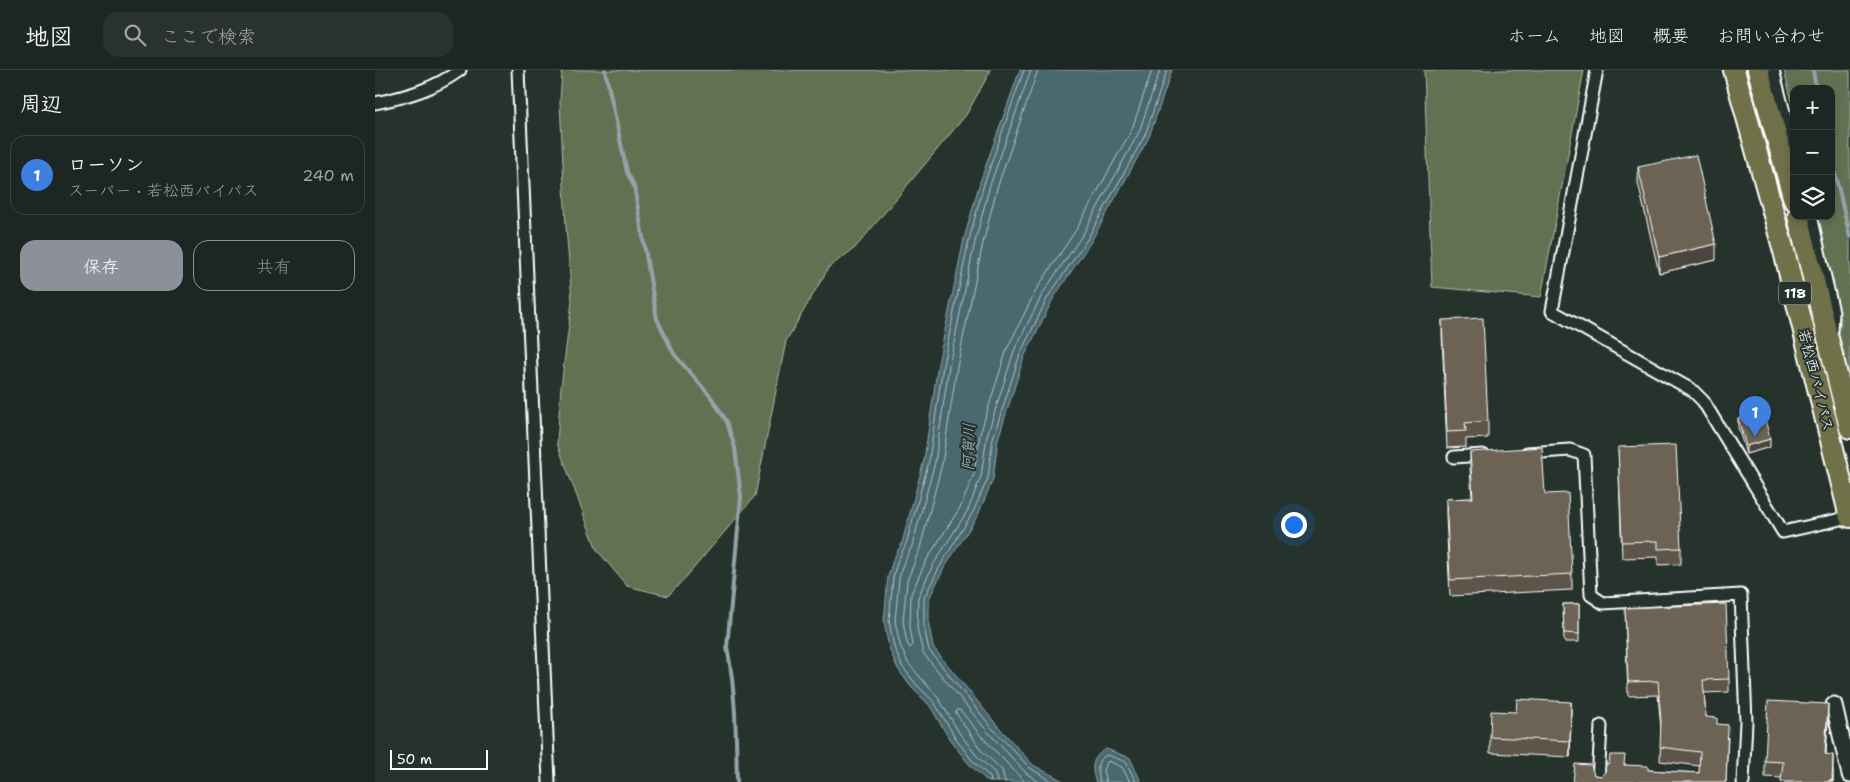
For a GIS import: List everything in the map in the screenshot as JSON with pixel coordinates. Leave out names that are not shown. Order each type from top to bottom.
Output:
[{"type":"highway","name":"若松西バイパス","points":[[1734,70],[1785,255],[1850,517]]},
{"type":"highway","points":[[1758,70],[1790,186]]},
{"type":"highway","name":"若松西バイパス","points":[[1798,220],[1850,428]]},
{"type":"street","points":[[375,103],[418,92],[438,84],[459,70]]},
{"type":"street","points":[[518,70],[549,782]]},
{"type":"street","points":[[1597,70],[1552,310],[1692,390],[1703,401],[1783,532],[1850,517]]},
{"type":"street","points":[[1724,70],[1809,379],[1820,394]]},
{"type":"street","points":[[1773,70],[1790,136]]},
{"type":"street","points":[[1812,220],[1833,312],[1830,347]]},
{"type":"street","points":[[1512,454],[1570,450],[1584,454],[1591,594],[1603,603],[1741,595],[1746,722],[1743,782]]},
{"type":"street","points":[[1454,457],[1493,455]]},
{"type":"street","points":[[1834,705],[1850,775]]},
{"type":"street","points":[[1598,782],[1601,726]]},
{"type":"green space","points":[[562,70],[991,70],[966,115],[855,248],[829,267],[786,341],[755,496],[668,596],[627,586],[597,550],[557,443],[561,387],[572,301],[566,227],[560,102]]},
{"type":"green space","points":[[1424,70],[1584,70],[1541,297],[1432,287]]},
{"type":"green space","points":[[1784,70],[1850,70],[1850,409],[1836,352],[1841,320],[1819,220],[1835,220],[1835,85],[1790,85],[1790,94]]},
{"type":"water","name":"阿賀川","points":[[1020,70],[1172,70],[1149,137],[1092,240],[1053,299],[1024,357],[998,439],[993,479],[978,515],[943,570],[929,599],[929,626],[933,647],[996,724],[1033,765],[1065,782],[988,782],[968,763],[950,740],[930,706],[911,687],[898,669],[889,648],[884,622],[888,577],[893,560],[902,543],[924,460],[938,364],[964,239],[980,182]]},
{"type":"water","points":[[1106,749],[1130,758],[1141,782],[1096,782],[1093,772],[1095,759]]},
{"type":"building","points":[[1696,155],[1716,244],[1659,257],[1638,167]]},
{"type":"building","points":[[1483,318],[1488,421],[1465,423],[1466,431],[1447,432],[1442,320]]},
{"type":"building","points":[[1763,411],[1770,439],[1746,446],[1738,418]]},
{"type":"building","points":[[1676,445],[1681,548],[1658,549],[1658,541],[1622,542],[1618,447]]},
{"type":"building","points":[[1542,447],[1545,494],[1568,493],[1572,574],[1450,580],[1446,499],[1473,498],[1470,452]]},
{"type":"building","points":[[1563,604],[1579,604],[1579,634],[1564,633]]},
{"type":"building","points":[[1726,604],[1729,679],[1703,680],[1706,717],[1717,718],[1717,724],[1728,725],[1726,782],[1573,782],[1575,764],[1591,765],[1594,775],[1601,776],[1605,772],[1606,764],[1609,764],[1610,755],[1625,755],[1624,765],[1648,766],[1648,770],[1699,773],[1700,752],[1660,747],[1661,722],[1658,681],[1628,682],[1625,608]]},
{"type":"building","points":[[1517,699],[1571,702],[1570,741],[1490,737],[1491,711],[1516,712]]},
{"type":"building","points":[[1768,701],[1828,704],[1825,754],[1833,755],[1832,781],[1781,782],[1783,762],[1765,761]]},
{"type":"waterway","points":[[605,70],[627,172],[634,186],[657,319],[674,354],[711,397],[727,422],[735,448],[741,497],[727,647],[734,697],[737,782]]},
{"type":"waterway","points":[[1813,70],[1815,85]]},
{"type":"waterway","points":[[1835,174],[1850,237]]},
{"type":"place","name":"ローソン","points":[[1755,437]]}]
